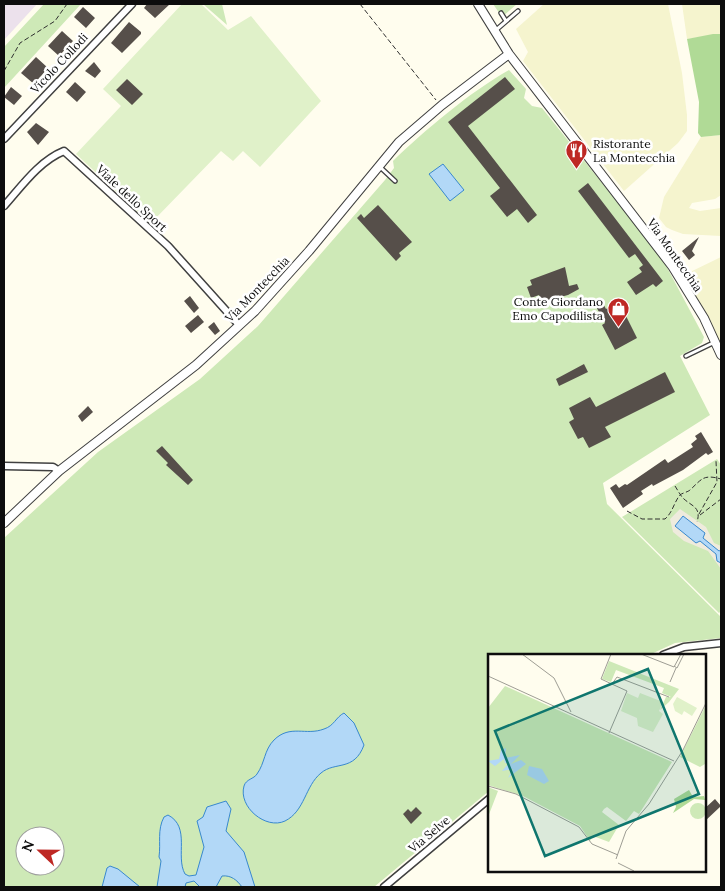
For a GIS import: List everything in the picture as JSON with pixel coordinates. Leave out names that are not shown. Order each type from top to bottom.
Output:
[{"type":"street","name":"Vicolo Collodi","points":[[4,139],[132,4]]},
{"type":"street","name":"Via Montecchia","points":[[478,4],[509,54],[672,266],[721,355]]},
{"type":"street","name":"Via Montecchia","points":[[4,523],[59,471],[196,365],[239,326],[309,251],[378,165],[412,129],[509,54]]},
{"type":"street","name":"Viale dello Sport","points":[[4,206],[41,166],[53,155],[64,151],[168,246],[239,326]]},
{"type":"street","points":[[4,466],[54,467],[59,471]]},
{"type":"street","points":[[666,654],[684,647],[721,643]]},
{"type":"street","name":"Via Selve","points":[[384,887],[488,801]]},
{"type":"lane","points":[[495,31],[518,11]]},
{"type":"lane","points":[[501,13],[506,21]]},
{"type":"lane","points":[[378,165],[395,181]]},
{"type":"lane","points":[[686,356],[715,342]]},
{"type":"path","points":[[4,71],[20,43],[55,21],[67,4]]},
{"type":"path","points":[[360,4],[438,103]]},
{"type":"path","points":[[699,514],[714,488],[716,462]]},
{"type":"path","points":[[627,511],[642,519],[665,519],[675,508],[680,495],[691,489],[697,481],[706,477],[721,479]]},
{"type":"path","points":[[675,486],[680,495],[696,506],[699,514],[697,522]]},
{"type":"path","points":[[699,517],[721,499]]},
{"type":"shaded area","points":[[4,4],[37,4],[4,40]]},
{"type":"shaded area","points":[[680,509],[706,527],[714,543],[721,546],[721,569],[708,551],[684,541],[673,532],[670,519]]},
{"type":"green space","points":[[44,4],[81,4],[4,88],[4,47]]},
{"type":"green space","points":[[182,4],[201,4],[228,30],[251,16],[321,101],[260,167],[243,151],[233,161],[221,151],[153,221],[149,222],[76,154],[121,106],[103,89]]},
{"type":"green space","points":[[203,4],[222,4],[227,25]]},
{"type":"green space","points":[[493,4],[517,4],[502,17]]},
{"type":"green space","points":[[544,4],[668,4],[682,73],[687,131],[678,143],[624,191],[523,61],[528,52],[516,29]]},
{"type":"green space","points":[[682,4],[721,4],[721,34],[687,39]]},
{"type":"green space","points":[[721,34],[721,135],[701,137],[698,133],[699,102],[687,39]]},
{"type":"green space","points":[[509,70],[526,89],[524,98],[532,106],[542,108],[662,258],[704,337],[702,343],[680,356],[710,415],[603,483],[607,504],[721,617],[721,638],[675,643],[651,654],[488,654],[488,792],[374,887],[4,887],[4,538],[98,452],[200,379],[258,326],[385,180],[394,168],[393,161],[448,112]]},
{"type":"green space","points":[[721,135],[721,195],[715,199],[692,203],[689,208],[700,211],[721,208],[721,236],[683,234],[666,227],[659,218],[664,197],[701,137]]},
{"type":"green space","points":[[721,257],[721,348],[684,275]]},
{"type":"green space","points":[[717,459],[721,465],[721,611],[719,613],[622,517]]},
{"type":"water","points":[[443,164],[464,190],[450,201],[429,174]]},
{"type":"water","points":[[683,516],[705,533],[703,538],[719,551],[721,550],[721,563],[717,561],[716,554],[700,541],[696,543],[675,526]]},
{"type":"water","points":[[344,713],[354,723],[364,745],[355,759],[350,763],[326,769],[321,773],[311,785],[297,811],[285,821],[278,823],[270,822],[255,815],[245,802],[244,786],[246,782],[257,774],[268,748],[274,740],[280,735],[292,731],[317,731],[324,729]]},
{"type":"water","points":[[226,801],[231,809],[226,831],[244,852],[255,887],[242,887],[234,879],[222,876],[216,887],[200,887],[194,881],[186,883],[185,887],[157,887],[161,861],[159,857],[160,832],[164,817],[168,815],[175,820],[179,827],[182,867],[185,874],[189,876],[196,875],[204,847],[197,821],[203,817],[207,807]]},
{"type":"water","points":[[110,866],[118,869],[140,887],[102,887],[107,868]]},
{"type":"building","points":[[147,4],[170,4],[155,18],[144,8]]},
{"type":"building","points":[[83,7],[95,18],[86,28],[74,17]]},
{"type":"building","points":[[129,22],[141,34],[122,53],[111,43]]},
{"type":"building","points":[[62,31],[73,41],[59,56],[48,46]]},
{"type":"building","points":[[36,57],[48,68],[34,84],[21,73]]},
{"type":"building","points":[[94,62],[101,71],[95,78],[85,71]]},
{"type":"building","points":[[505,77],[515,89],[468,126],[537,215],[528,223],[517,209],[507,217],[490,196],[500,188],[448,122]]},
{"type":"building","points":[[127,79],[143,94],[132,105],[116,90]]},
{"type":"building","points":[[75,82],[86,92],[77,102],[66,92]]},
{"type":"building","points":[[11,87],[22,96],[14,105],[4,97]]},
{"type":"building","points":[[36,123],[49,132],[38,145],[27,132]]},
{"type":"building","points":[[588,183],[663,281],[656,287],[653,284],[636,295],[627,282],[642,272],[639,268],[643,265],[635,254],[629,258],[578,191]]},
{"type":"building","points":[[378,205],[412,242],[399,253],[401,256],[396,261],[357,218],[361,214],[364,218]]},
{"type":"building","points":[[699,237],[692,251],[695,255],[689,260],[682,251]]},
{"type":"building","points":[[565,267],[569,286],[577,284],[579,289],[568,295],[542,302],[539,295],[531,298],[527,287],[532,285],[530,280]]},
{"type":"building","points":[[190,296],[199,308],[194,313],[184,301]]},
{"type":"building","points":[[600,298],[606,309],[610,307],[617,321],[626,316],[637,338],[615,350],[602,325],[605,323],[593,301]]},
{"type":"building","points":[[198,315],[204,322],[191,333],[185,326]]},
{"type":"building","points":[[214,322],[220,331],[215,335],[208,327]]},
{"type":"building","points":[[584,364],[588,372],[559,386],[556,379]]},
{"type":"building","points":[[665,372],[675,392],[605,427],[611,437],[589,448],[583,437],[578,439],[569,422],[574,419],[569,408],[590,397],[596,407]]},
{"type":"building","points":[[88,406],[93,412],[82,422],[78,416]]},
{"type":"building","points":[[701,432],[713,452],[708,455],[706,453],[683,470],[653,486],[652,484],[641,491],[643,494],[623,508],[610,488],[616,484],[619,488],[625,484],[627,485],[665,459],[668,463],[693,447],[691,444],[697,439],[695,436]]},
{"type":"building","points":[[162,446],[193,480],[188,485],[166,465],[168,463],[156,451]]},
{"type":"building","points":[[715,799],[721,806],[705,821],[705,808]]},
{"type":"building","points":[[416,807],[422,813],[411,824],[403,814],[408,809],[411,812]]},
{"type":"place","name":"Ristorante La Montecchia","points":[[577,169]]},
{"type":"place","name":"Conte Giordano Emo Capodilista","points":[[619,327]]}]
